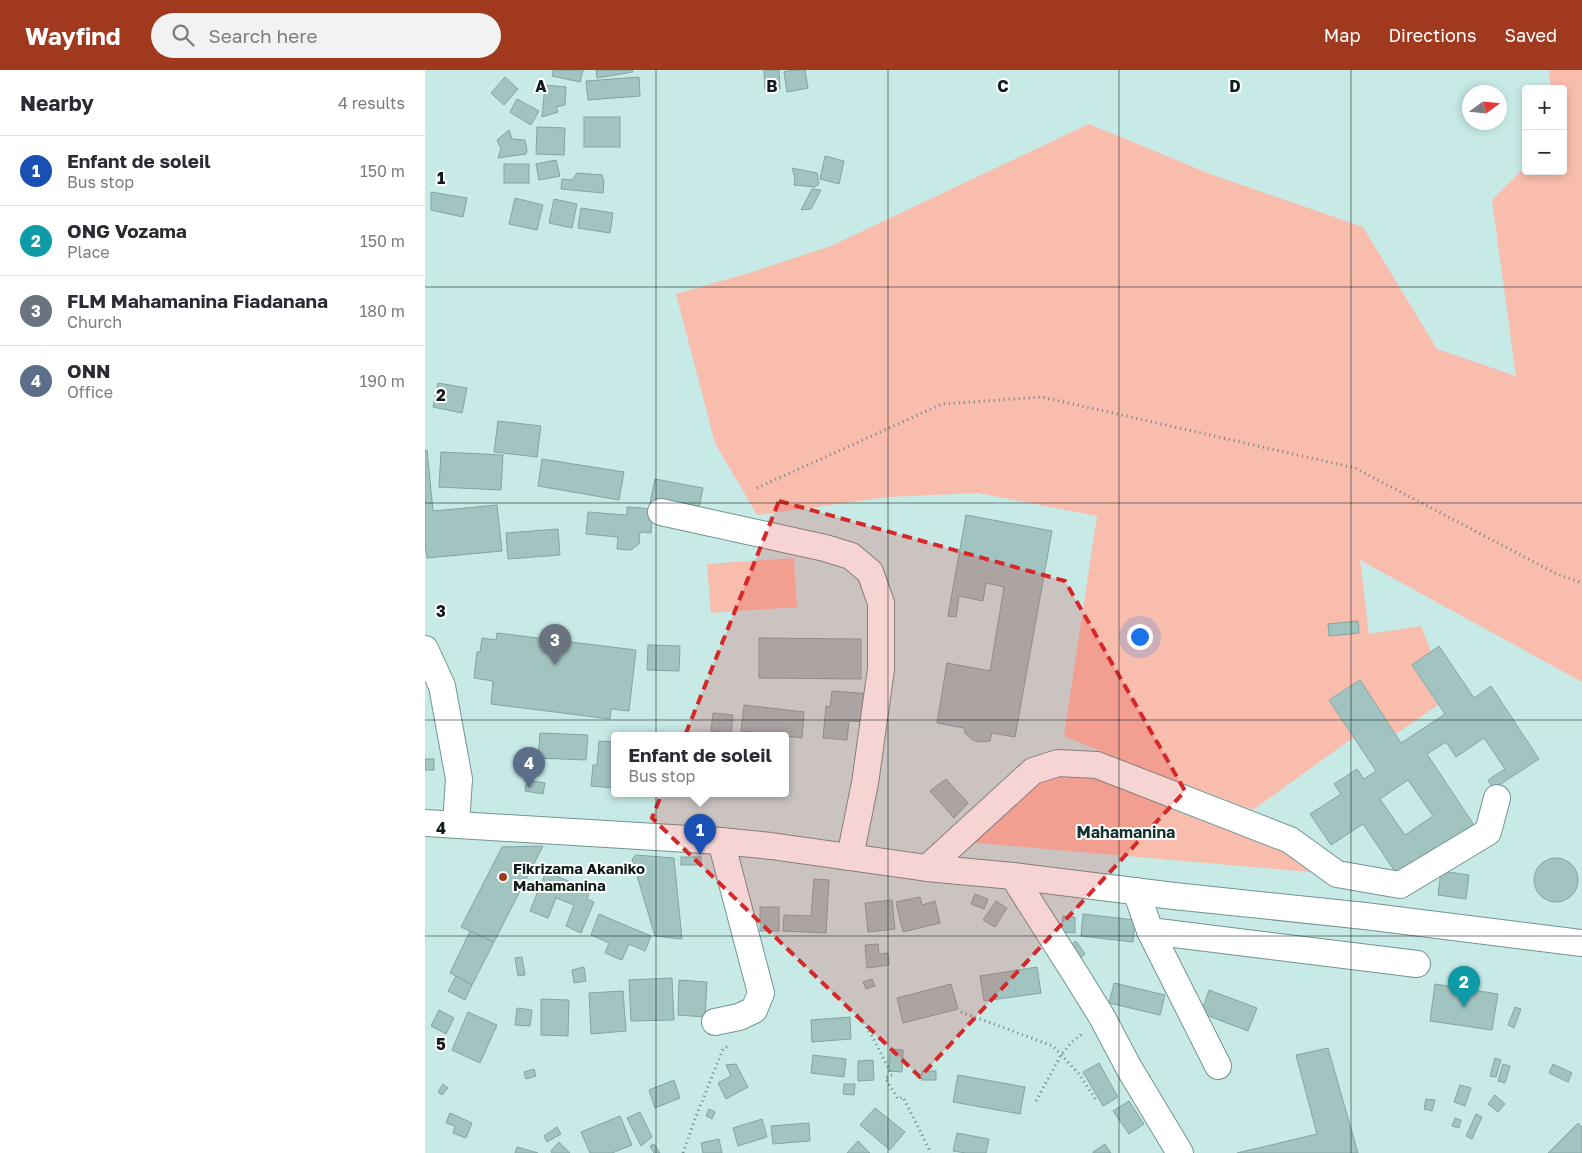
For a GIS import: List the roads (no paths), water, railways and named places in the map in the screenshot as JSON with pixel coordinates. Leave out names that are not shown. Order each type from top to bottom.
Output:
[{"type":"street","points":[[661,512],[825,548],[851,556],[870,572],[881,603],[881,669],[865,783],[850,857]]},
{"type":"street","points":[[425,649],[442,686],[459,779],[456,824]]},
{"type":"street","points":[[927,868],[1033,771],[1058,763],[1097,765],[1290,840],[1337,874],[1400,885],[1488,832],[1497,798]]},
{"type":"street","points":[[425,823],[771,846],[927,868],[1365,916],[1582,943]]},
{"type":"street","points":[[715,1022],[739,1017],[754,1010],[761,993],[721,842]]},
{"type":"street","points":[[1013,876],[1077,974],[1129,1068],[1181,1153]]},
{"type":"street","points":[[1136,891],[1150,931],[1218,1066]]},
{"type":"street","points":[[1150,931],[1417,964]]},
{"type":"place","name":"FLM Mahamanina Fiadanana","points":[[555,665]]},
{"type":"place","name":"ONN","points":[[529,788]]},
{"type":"place","name":"Enfant de soleil","points":[[700,855]]},
{"type":"place","name":"Fikrizama Akaniko Mahamanina","points":[[503,877]]},
{"type":"place","name":"ONG Vozama","points":[[1464,1007]]},
{"type":"district","name":"Mahamanina","points":[[1126,832]]}]
